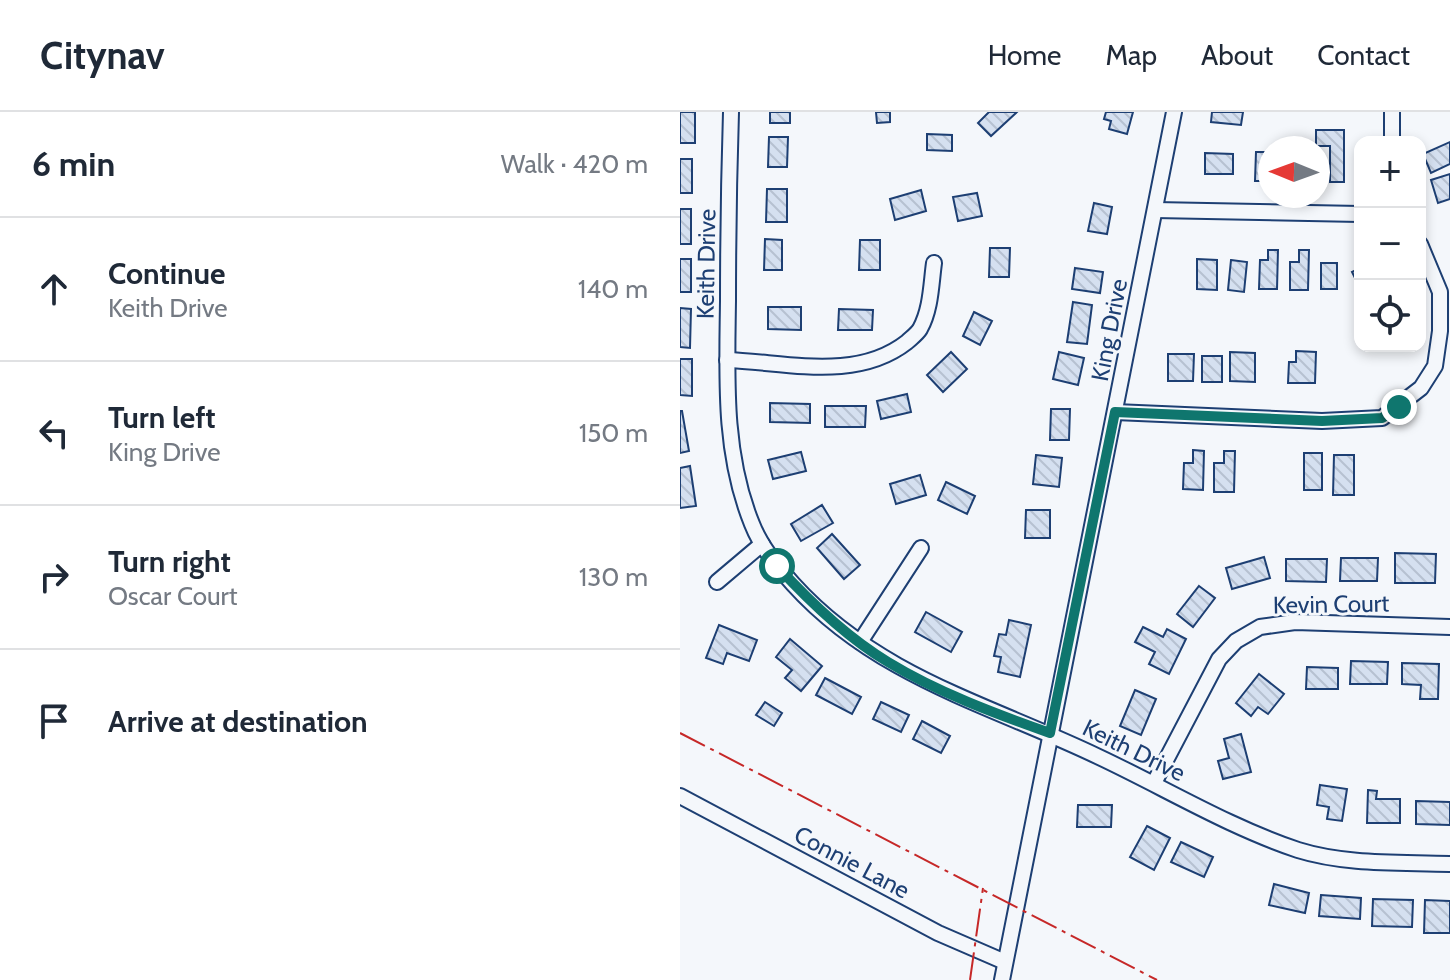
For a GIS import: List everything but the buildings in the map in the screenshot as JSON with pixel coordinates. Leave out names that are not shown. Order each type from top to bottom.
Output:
[{"type":"street","name":"Keith Drive","points":[[731,112],[727,360],[731,448],[737,485],[762,544],[807,599],[889,662],[991,712],[1050,733],[1231,823],[1300,851],[1360,861],[1450,864]]},
{"type":"street","name":"King Drive","points":[[1002,980],[1174,112]]},
{"type":"street","points":[[1392,112],[1392,136]]},
{"type":"street","points":[[1155,210],[1354,214]]},
{"type":"street","points":[[1115,412],[1322,421],[1382,418],[1421,388],[1435,366],[1440,331],[1440,292],[1426,258]]},
{"type":"street","points":[[727,360],[849,367],[874,360],[899,348],[919,332],[928,305],[934,263]]},
{"type":"street","points":[[717,582],[762,544]]},
{"type":"street","points":[[860,642],[921,548]]},
{"type":"street","name":"Kevin Court","points":[[1154,783],[1219,659],[1236,641],[1260,627],[1295,622],[1450,627]]},
{"type":"street","name":"Connie Lane","points":[[680,796],[938,933],[1005,962]]},
{"type":"power","points":[[680,733],[1157,980]]},
{"type":"power","points":[[970,980],[983,888]]},
{"type":"route","points":[[777,566],[835,624],[889,662],[991,712],[1050,733],[1115,412],[1322,421],[1382,418],[1399,407]]}]
